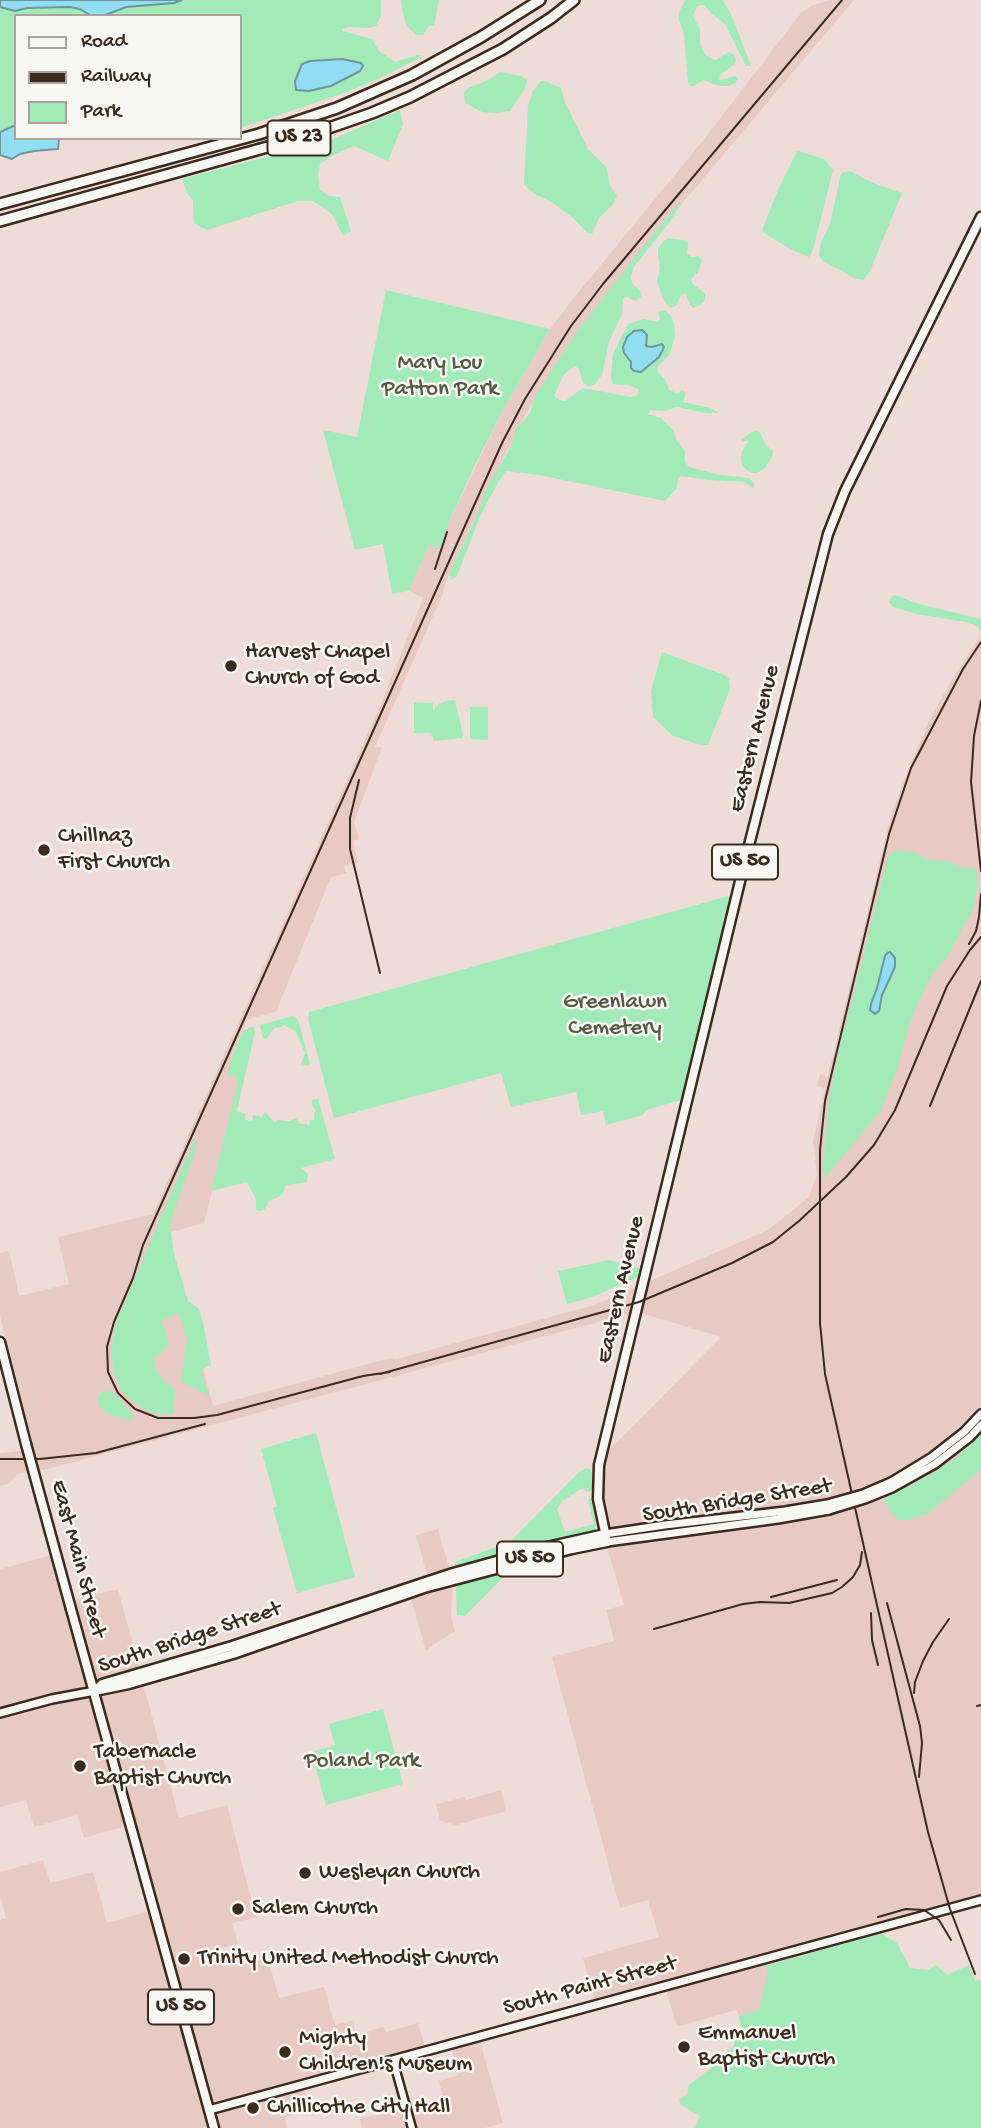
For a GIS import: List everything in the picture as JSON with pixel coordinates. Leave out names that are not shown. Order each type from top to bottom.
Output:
[{"type":"highway","name":"US 23","points":[[242,139],[337,108],[412,75],[540,0]]},
{"type":"highway","name":"US 23","points":[[0,221],[300,138],[372,113],[410,97],[503,49],[574,0]]},
{"type":"highway","name":"US 23","points":[[0,204],[237,140]]},
{"type":"main road","name":"Eastern Avenue","points":[[606,1538],[598,1499],[601,1457],[743,869],[828,534],[845,491],[981,217]]},
{"type":"main road","name":"East Main Street","points":[[0,1342],[209,2110]]},
{"type":"main road","name":"South Bridge Street","points":[[892,1485],[964,1432],[981,1414]]},
{"type":"main road","name":"South Bridge Street","points":[[95,1691],[102,1684],[232,1646],[453,1573],[547,1547],[665,1525],[828,1507],[892,1485],[935,1464],[981,1425]]},
{"type":"main road","points":[[0,1713],[95,1691]]},
{"type":"main road","name":"South Paint Street","points":[[209,2110],[981,1900]]},
{"type":"main road","name":"US 50","points":[[209,2110],[214,2128]]},
{"type":"street","points":[[393,2060],[412,2128]]},
{"type":"shaded area","points":[[829,0],[854,0],[670,218],[575,337],[530,407],[504,456],[446,581],[442,596],[375,747],[382,747],[354,822],[359,839],[353,841],[358,863],[344,866],[346,873],[331,877],[276,1012],[248,1019],[230,1062],[227,1075],[236,1077],[238,1082],[204,1223],[168,1233],[213,1406],[594,1305],[768,1230],[809,1197],[817,1174],[813,1141],[825,1089],[817,1086],[820,1074],[828,1076],[891,815],[932,715],[981,634],[981,1905],[766,1965],[776,1984],[761,2010],[739,2016],[737,2010],[679,2026],[676,2024],[665,1987],[596,2005],[583,1958],[659,1937],[648,1900],[620,1908],[552,1657],[614,1641],[606,1610],[624,1605],[606,1544],[600,1494],[602,1457],[721,1337],[641,1313],[632,1313],[40,1471],[17,1474],[10,1483],[0,1486],[0,1453],[34,1450],[0,1315],[0,1253],[9,1251],[19,1296],[69,1284],[58,1237],[153,1214],[383,699],[423,598],[409,591],[429,545],[440,548],[449,522],[503,410],[550,329],[572,300],[705,138],[801,13],[811,6]]},
{"type":"shaded area","points":[[438,1529],[453,1582],[451,1616],[455,1631],[426,1650],[410,1596],[431,1589],[416,1535]]},
{"type":"shaded area","points":[[56,1554],[69,1602],[118,1589],[179,1818],[227,1805],[256,1917],[232,1923],[238,1944],[218,1949],[223,1965],[266,1952],[279,1998],[324,1987],[335,2025],[352,2021],[356,2035],[383,2027],[386,2032],[418,2023],[426,2051],[303,2085],[310,2110],[285,2117],[287,2128],[0,2128],[0,1920],[6,1918],[0,1894],[0,1872],[43,1860],[50,1883],[93,1872],[107,1923],[149,1911],[125,1826],[84,1838],[77,1815],[34,1827],[26,1800],[0,1807],[0,1569]]},
{"type":"shaded area","points":[[501,1790],[506,1811],[456,1825],[440,1821],[436,1804],[465,1797],[466,1800]]},
{"type":"shaded area","points":[[479,2037],[503,2123],[485,2128],[362,2128],[360,2119],[406,2106],[408,2111],[444,2101],[439,2081],[459,2075],[450,2044]]},
{"type":"green space","points":[[182,0],[381,0],[381,16],[376,26],[349,27],[343,31],[372,39],[379,51],[395,62],[423,56],[350,91],[242,127],[242,14],[108,14],[126,7]]},
{"type":"green space","points":[[401,0],[439,0],[434,25],[429,26],[423,35],[416,35],[407,26]]},
{"type":"green space","points":[[686,0],[722,0],[731,14],[751,66],[746,66],[725,24],[704,5],[697,6],[693,16],[700,30],[700,43],[705,55],[715,60],[729,52],[736,59],[735,64],[719,78],[738,78],[729,86],[719,86],[703,80],[694,86],[688,83],[684,33],[678,18]]},
{"type":"green space","points":[[0,7],[15,11],[27,8],[70,7],[88,14],[14,14],[14,126],[0,131]]},
{"type":"green space","points":[[500,72],[522,76],[527,80],[525,89],[510,111],[482,112],[465,103],[464,93],[468,88]]},
{"type":"green space","points":[[541,81],[561,88],[565,103],[588,149],[607,168],[610,186],[617,195],[613,204],[599,218],[592,234],[587,233],[553,203],[524,185],[528,106],[533,91]]},
{"type":"green space","points":[[400,110],[403,124],[388,161],[354,146],[320,164],[320,190],[329,196],[340,197],[351,231],[343,236],[332,214],[313,201],[298,201],[207,230],[194,223],[193,200],[182,179],[331,140]]},
{"type":"green space","points":[[797,151],[824,159],[833,170],[809,257],[792,250],[762,230]]},
{"type":"green space","points":[[850,171],[902,193],[870,271],[863,280],[854,278],[823,261],[819,256],[821,242],[830,224],[841,174]]},
{"type":"green space","points":[[683,200],[669,223],[633,268],[632,283],[640,291],[641,297],[636,301],[623,298],[622,314],[609,342],[602,375],[594,385],[589,386],[583,383],[579,369],[575,366],[564,374],[554,396],[565,401],[583,388],[637,396],[639,390],[636,388],[613,384],[613,354],[628,324],[644,319],[658,322],[658,312],[665,310],[674,323],[675,337],[669,355],[657,367],[658,372],[666,381],[669,390],[686,393],[683,402],[710,408],[719,413],[677,407],[665,411],[651,410],[648,414],[661,418],[673,430],[685,451],[685,462],[689,467],[720,475],[749,478],[754,483],[754,489],[745,482],[681,476],[678,478],[677,488],[665,501],[539,475],[506,471],[481,514],[457,576],[451,580],[449,574],[474,522],[486,489],[510,448],[517,428],[530,413],[538,392],[574,336]],"holes":[[[647,335],[646,346],[661,344],[661,354],[641,372],[631,368],[631,362]]]},
{"type":"green space","points":[[667,238],[688,243],[687,254],[698,256],[702,260],[698,272],[691,279],[705,294],[705,300],[699,306],[693,308],[686,293],[681,295],[676,306],[671,308],[665,303],[657,282],[660,269],[658,248]]},
{"type":"green space","name":"Mary Lou Patton Park","points":[[386,290],[550,329],[503,410],[473,469],[440,548],[429,545],[409,591],[392,594],[383,544],[355,550],[323,430],[357,437]]},
{"type":"green space","points":[[757,431],[773,451],[765,468],[751,473],[742,466],[741,458],[749,440],[741,440]]},
{"type":"green space","points":[[895,595],[919,604],[981,619],[981,632],[976,625],[966,622],[916,614],[893,607],[889,602]]},
{"type":"green space","points":[[662,652],[729,679],[730,689],[708,745],[673,736],[653,717],[651,691]]},
{"type":"green space","points":[[455,700],[462,738],[434,741],[431,733],[414,733],[414,702],[433,703],[433,711],[439,704]]},
{"type":"green space","points":[[470,707],[488,707],[488,740],[470,739]]},
{"type":"green space","points":[[896,850],[914,852],[928,860],[946,861],[963,868],[975,869],[978,876],[975,905],[949,954],[922,994],[880,1112],[826,1177],[823,1170],[829,1098],[843,1032],[888,856]]},
{"type":"green space","name":"Greenlawn Cemetery","points":[[729,896],[731,899],[684,1099],[646,1110],[643,1115],[606,1125],[603,1111],[581,1115],[576,1092],[511,1107],[501,1073],[334,1118],[308,1019],[309,1012]]},
{"type":"green space","points":[[293,1016],[298,1020],[310,1064],[308,1066],[301,1064],[305,1053],[296,1032],[284,1025],[274,1028],[266,1039],[263,1038],[260,1025]]},
{"type":"green space","points":[[253,1026],[255,1032],[237,1111],[246,1114],[245,1120],[252,1121],[253,1115],[262,1117],[265,1112],[275,1123],[278,1120],[289,1121],[296,1118],[309,1127],[316,1110],[312,1106],[312,1100],[318,1099],[335,1159],[301,1168],[308,1174],[307,1182],[286,1185],[282,1195],[269,1201],[265,1209],[260,1211],[256,1210],[256,1199],[247,1182],[211,1191],[238,1082],[236,1077],[227,1075],[230,1062],[243,1031]]},
{"type":"green space","points":[[195,1138],[196,1149],[170,1224],[174,1254],[188,1301],[199,1309],[203,1322],[211,1365],[201,1370],[209,1396],[181,1381],[187,1340],[179,1313],[162,1320],[169,1346],[156,1356],[154,1366],[163,1380],[175,1389],[173,1414],[156,1414],[139,1406],[121,1391],[114,1374],[111,1350],[116,1322]]},
{"type":"green space","points":[[609,1260],[642,1269],[640,1276],[592,1297],[567,1304],[558,1271]]},
{"type":"green space","points":[[104,1390],[115,1393],[134,1416],[132,1420],[112,1416],[99,1407],[98,1397]]},
{"type":"green space","points":[[316,1433],[355,1577],[297,1593],[273,1508],[277,1506],[261,1449]]},
{"type":"green space","points":[[981,1435],[981,1469],[929,1513],[909,1520],[899,1520],[894,1516],[884,1502],[885,1496],[912,1485],[951,1462]]},
{"type":"green space","points":[[586,1468],[590,1469],[592,1474],[592,1490],[586,1492],[583,1488],[562,1501],[557,1509],[565,1532],[594,1524],[588,1500],[592,1499],[596,1524],[594,1532],[460,1568],[455,1565],[455,1562],[510,1542]]},
{"type":"green space","points":[[514,1567],[515,1570],[506,1574],[465,1616],[457,1615],[458,1584]]},
{"type":"green space","name":"Poland Park","points":[[383,1709],[403,1784],[326,1805],[311,1752],[335,1745],[329,1724]]},
{"type":"green space","points":[[881,1933],[897,1943],[910,1968],[927,1970],[936,1965],[947,1975],[969,1965],[975,1981],[981,1980],[981,2128],[695,2128],[700,2116],[681,2105],[679,2100],[687,2094],[689,2085],[732,2049],[741,2027],[739,2016],[759,2010],[768,1971],[765,1966]]},
{"type":"water","points":[[0,0],[182,0],[126,7],[108,14],[88,14],[70,7],[27,8],[15,11],[0,7]]},
{"type":"water","points":[[342,59],[361,63],[363,66],[360,71],[331,86],[309,91],[296,90],[295,81],[302,64]]},
{"type":"water","points":[[14,126],[14,140],[59,140],[58,149],[20,154],[12,159],[0,155],[0,132]]},
{"type":"water","points":[[642,330],[647,335],[646,346],[662,344],[664,347],[659,357],[641,372],[631,368],[631,362],[623,347],[627,337],[634,331]]},
{"type":"water","points":[[890,952],[895,958],[895,967],[882,995],[879,1011],[875,1014],[870,1010],[871,1004],[885,956]]},
{"type":"railway","points":[[390,1372],[363,1376],[217,1415],[158,1418],[135,1409],[118,1393],[108,1372],[107,1347],[143,1245],[502,443],[525,399],[571,326],[603,284],[842,0]]},
{"type":"railway","points":[[435,569],[447,532]]},
{"type":"railway","points":[[975,1974],[950,1909],[928,1832],[825,1374],[820,1323],[820,1150],[825,1101],[889,834],[911,768],[963,669],[981,642]]},
{"type":"railway","points":[[981,701],[974,736],[971,782],[981,871]]},
{"type":"railway","points":[[359,780],[350,818],[350,849],[380,973]]},
{"type":"railway","points":[[969,944],[976,931],[981,894]]},
{"type":"railway","points":[[380,1374],[639,1302],[732,1263],[773,1242],[846,1177],[874,1145],[895,1110],[947,986],[981,937]]},
{"type":"railway","points":[[930,1106],[981,981]]},
{"type":"railway","points":[[0,1459],[40,1459],[96,1453],[205,1424]]},
{"type":"railway","points":[[654,1629],[743,1604],[789,1603],[832,1593],[853,1577],[860,1565],[862,1552]]},
{"type":"railway","points":[[771,1597],[837,1580]]},
{"type":"railway","points":[[887,1603],[920,1726],[922,1743],[919,1777]]},
{"type":"railway","points":[[871,1613],[872,1640],[878,1665]]},
{"type":"railway","points":[[914,1693],[923,1661],[949,1619]]},
{"type":"railway","points":[[977,1706],[981,1705]]},
{"type":"railway","points":[[878,1917],[906,1909],[924,1910],[939,1920],[951,1940]]},
{"type":"place","name":"Harvest Chapel Church of God","points":[[231,666]]},
{"type":"place","name":"Chillnaz First Church","points":[[44,850]]},
{"type":"place","name":"Tabernacle Baptist Church","points":[[80,1766]]},
{"type":"place","name":"Wesleyan Church","points":[[305,1873]]},
{"type":"place","name":"Salem Church","points":[[238,1909]]},
{"type":"place","name":"Trinity United Methodist Church","points":[[184,1959]]},
{"type":"place","name":"Emmanuel Baptist Church","points":[[684,2047]]},
{"type":"place","name":"Mighty Children's Museum","points":[[285,2052]]},
{"type":"place","name":"Chillicothe City Hall","points":[[253,2108]]}]
